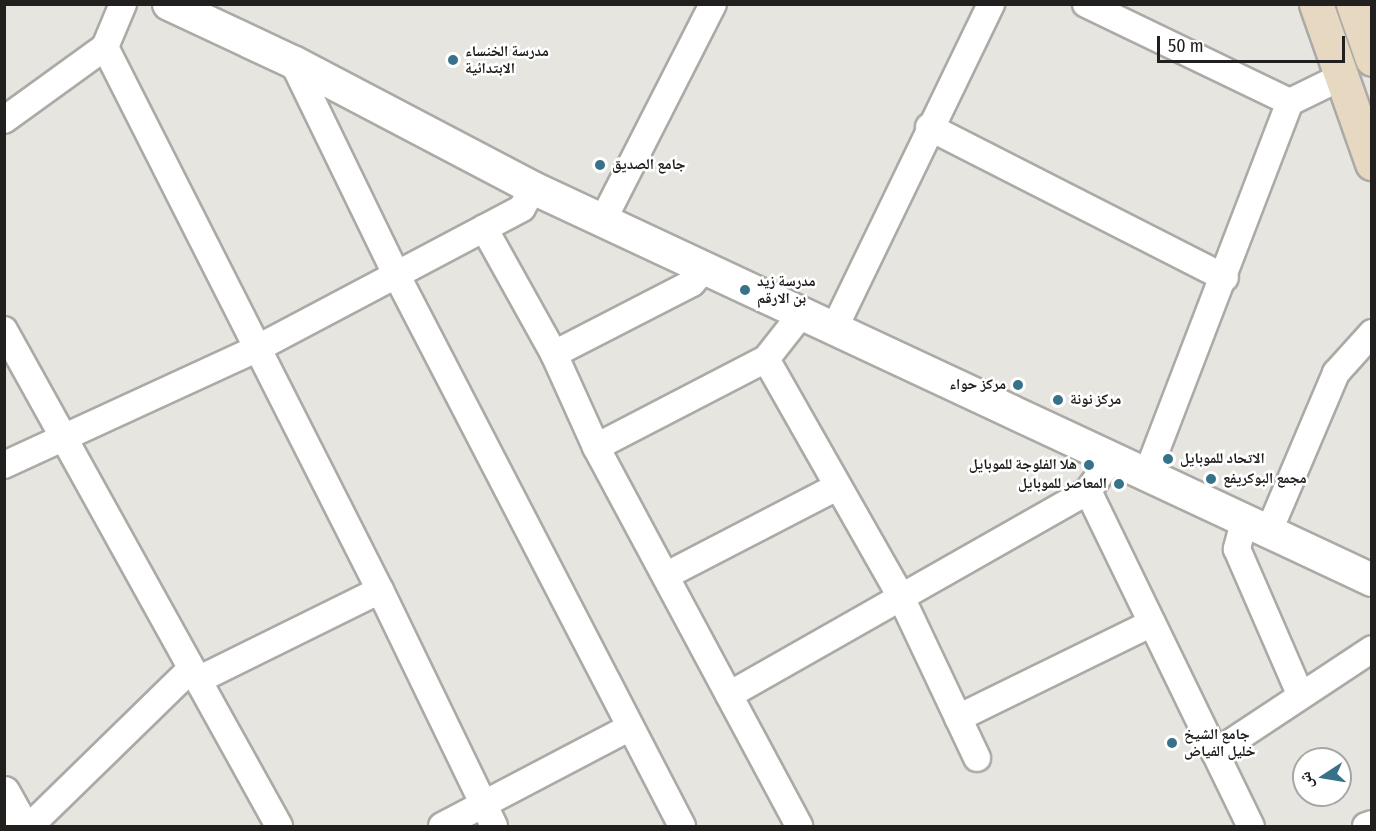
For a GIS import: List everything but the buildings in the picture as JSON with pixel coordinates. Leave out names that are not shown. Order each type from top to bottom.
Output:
[{"type":"main road","points":[[1316,4],[1371,163]]},
{"type":"main road","points":[[1353,4],[1371,59]]},
{"type":"street","points":[[4,120],[105,47],[123,4]]},
{"type":"street","points":[[169,4],[217,15],[293,62],[533,188],[803,312],[1371,580]]},
{"type":"street","points":[[603,220],[714,4]]},
{"type":"street","points":[[835,327],[929,128],[991,4]]},
{"type":"street","points":[[1086,4],[1290,102]]},
{"type":"street","points":[[105,47],[380,590],[489,815]]},
{"type":"street","points":[[293,62],[396,274],[629,728],[682,826]]},
{"type":"street","points":[[1147,474],[1225,278],[1290,102],[1341,77]]},
{"type":"street","points":[[929,128],[1225,278]]},
{"type":"street","points":[[4,465],[66,439],[256,349],[522,208],[533,188]]},
{"type":"street","points":[[483,228],[554,354],[596,447],[667,575],[799,826]]},
{"type":"street","points":[[554,354],[692,283],[705,268]]},
{"type":"street","points":[[596,447],[766,359],[803,312]]},
{"type":"street","points":[[4,330],[279,826]]},
{"type":"street","points":[[1300,694],[1237,549],[1257,526],[1336,373],[1371,333]]},
{"type":"street","points":[[766,359],[901,597],[977,758]]},
{"type":"street","points":[[729,695],[1088,491],[1111,459]]},
{"type":"street","points":[[667,575],[837,487]]},
{"type":"street","points":[[1088,491],[1251,826]]},
{"type":"street","points":[[30,826],[194,675],[380,590]]},
{"type":"street","points":[[958,718],[1152,623]]},
{"type":"street","points":[[1215,753],[1300,694],[1371,649]]},
{"type":"street","points":[[442,826],[489,815],[629,728]]},
{"type":"street","points":[[4,793],[22,826]]},
{"type":"street","points":[[1366,826],[1371,824]]},
{"type":"place","name":"مدرسة الخنساء الابتدائية","points":[[453,60]]},
{"type":"place","name":"جامع الصديق","points":[[600,165]]},
{"type":"place","name":"مدرسة زيد بن الارقم","points":[[745,290]]},
{"type":"place","name":"مركز حواء","points":[[1018,385]]},
{"type":"place","name":"مركز نونة","points":[[1058,400]]},
{"type":"place","name":"الاتحاد للموبايل","points":[[1168,459]]},
{"type":"place","name":"هلا الفلوجة للموبايل","points":[[1089,465]]},
{"type":"place","name":"مجمع البوكريفع","points":[[1211,479]]},
{"type":"place","name":"المعاصر للموبايل","points":[[1119,484]]},
{"type":"place","name":"جامع الشيخ خليل الفياض","points":[[1172,743]]}]
